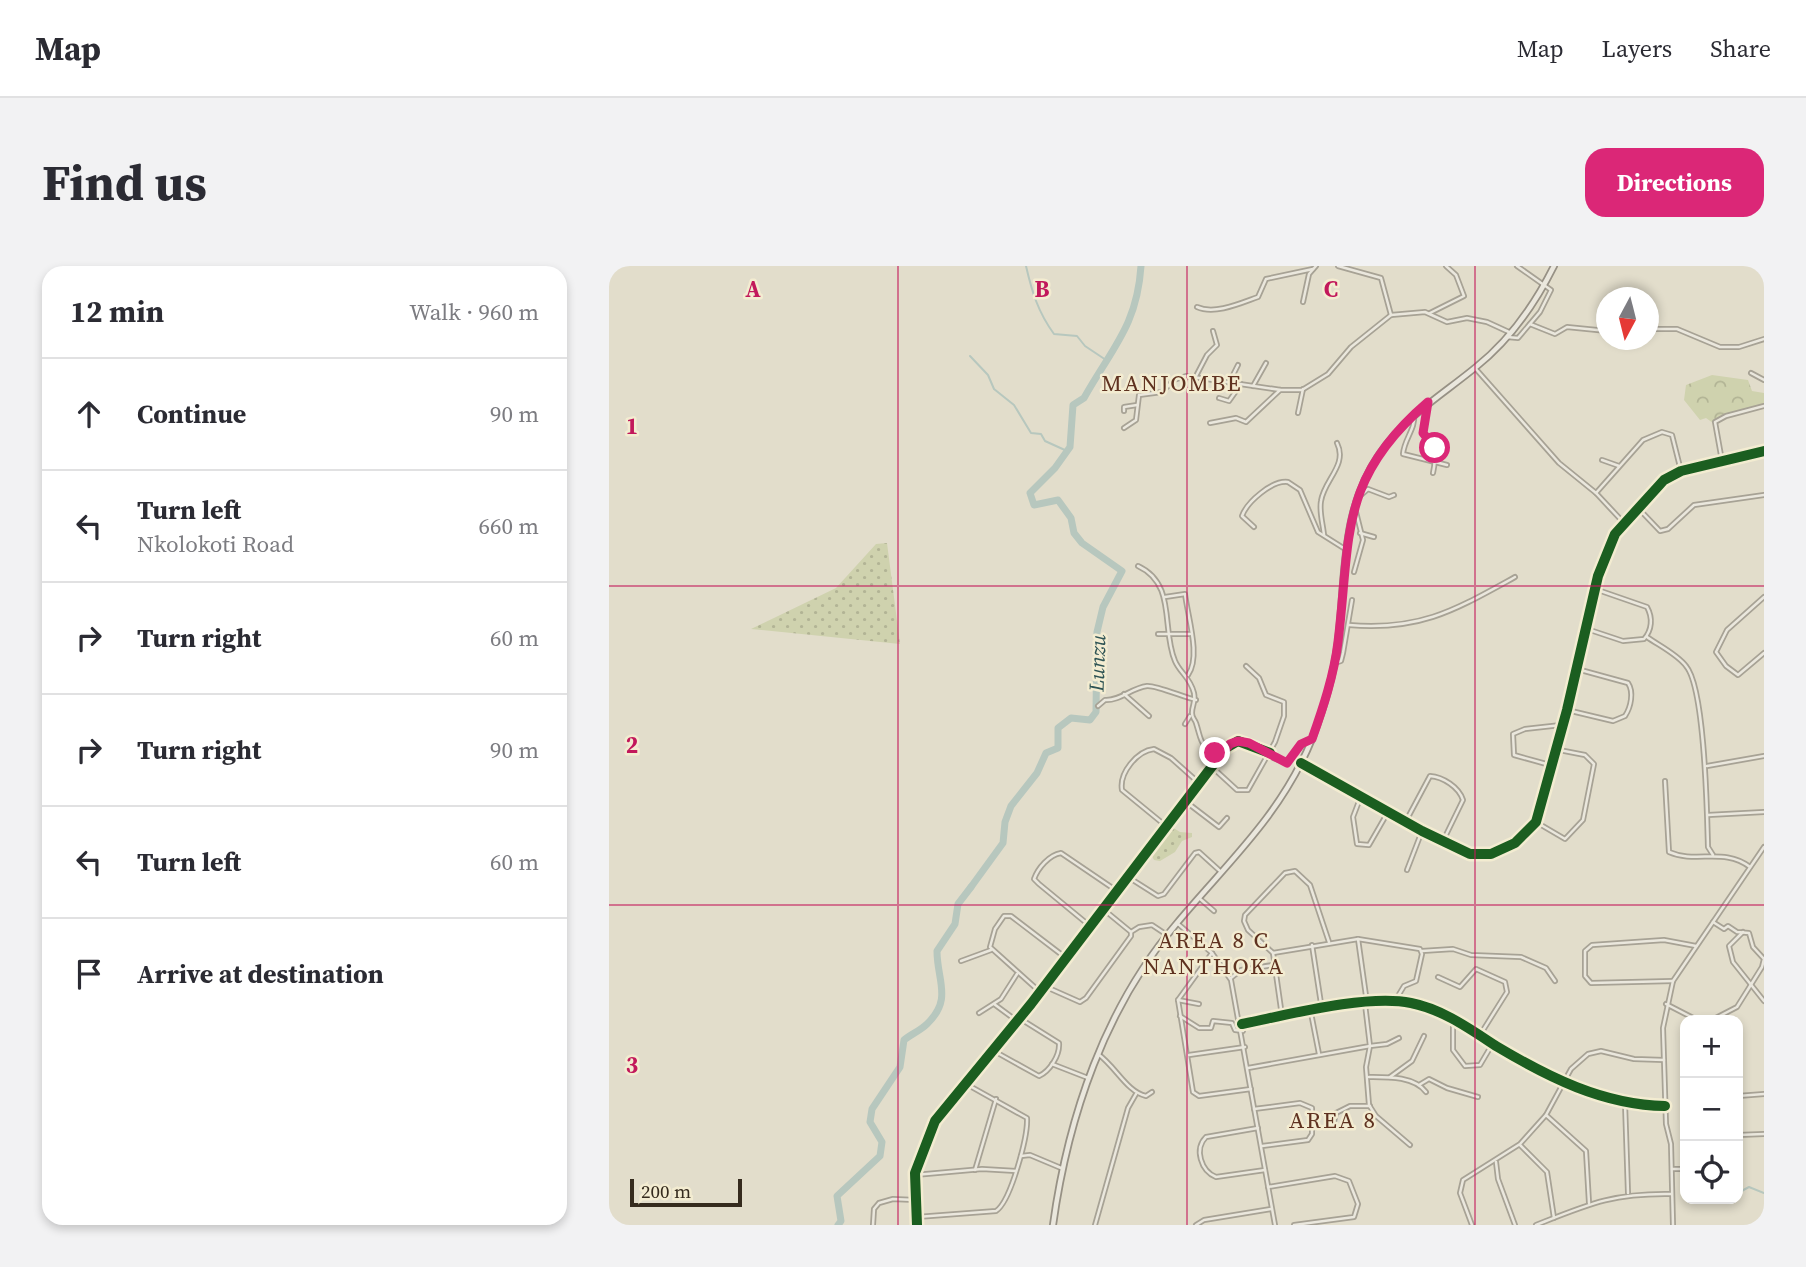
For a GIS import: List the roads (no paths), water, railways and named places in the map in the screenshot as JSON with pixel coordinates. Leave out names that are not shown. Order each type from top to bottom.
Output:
[{"type":"main road","points":[[1053,1225],[1061,1168],[1088,1078],[1125,1001],[1167,935],[1262,826],[1301,763],[1312,739],[1335,663],[1345,549],[1355,505],[1380,453],[1414,414],[1475,368],[1509,335],[1554,266]]},
{"type":"street","points":[[1338,266],[1381,278],[1391,315]]},
{"type":"street","points":[[1123,428],[1136,421],[1139,395],[1162,392],[1174,380],[1196,376],[1280,390],[1303,389],[1328,374],[1351,347],[1391,315],[1430,313],[1464,296],[1455,275],[1446,266]]},
{"type":"street","points":[[1430,313],[1447,322],[1467,318],[1487,322],[1518,338],[1551,290],[1545,283],[1517,266]]},
{"type":"street","points":[[1303,302],[1314,267]]},
{"type":"street","points":[[1197,307],[1213,310],[1246,302],[1260,295],[1266,279],[1314,267]]},
{"type":"street","points":[[1530,324],[1555,334],[1567,327],[1596,330]]},
{"type":"street","points":[[1659,329],[1677,329],[1720,347],[1739,347],[1764,339]]},
{"type":"street","points":[[1196,376],[1207,355],[1217,345],[1213,331]]},
{"type":"street","points":[[1253,386],[1266,363]]},
{"type":"street","points":[[1230,381],[1238,365]]},
{"type":"street","points":[[1475,368],[1559,463],[1596,493],[1624,523]]},
{"type":"street","points":[[1751,373],[1764,380]]},
{"type":"street","points":[[1219,398],[1229,401],[1241,384]]},
{"type":"street","points":[[1298,413],[1303,389]]},
{"type":"street","points":[[1210,423],[1236,418],[1247,422],[1280,390]]},
{"type":"street","points":[[1428,402],[1423,433],[1433,444],[1433,473]]},
{"type":"street","points":[[1124,411],[1124,407],[1137,405]]},
{"type":"street","points":[[1722,461],[1715,422],[1764,406]]},
{"type":"street","points":[[1414,414],[1403,454],[1447,465]]},
{"type":"street","points":[[1596,493],[1643,440],[1653,434],[1668,432],[1674,440],[1681,471]]},
{"type":"street","points":[[1324,537],[1320,506],[1323,492],[1341,458],[1337,443]]},
{"type":"street","points":[[1301,763],[1388,813],[1470,855],[1491,854],[1515,844],[1536,822],[1608,545],[1624,523],[1664,480],[1681,471],[1764,451]]},
{"type":"street","points":[[1602,460],[1619,466]]},
{"type":"street","points":[[1254,527],[1242,513],[1252,500],[1283,481],[1300,490],[1314,526],[1324,537],[1345,549]]},
{"type":"street","points":[[1358,496],[1369,489],[1389,498],[1394,495]]},
{"type":"street","points":[[1637,508],[1660,531],[1668,528],[1694,505],[1764,495]]},
{"type":"street","points":[[1354,572],[1363,540],[1355,505]]},
{"type":"street","points":[[1360,533],[1374,537]]},
{"type":"street","points":[[1138,566],[1146,570],[1165,597],[1176,663],[1188,675],[1196,700],[1192,715],[1185,724]]},
{"type":"street","points":[[1349,625],[1378,627],[1414,624],[1457,609],[1515,577]]},
{"type":"street","points":[[1595,589],[1647,607],[1651,617],[1647,637]]},
{"type":"street","points":[[1165,597],[1185,594],[1195,665],[1188,675]]},
{"type":"street","points":[[1764,597],[1727,631],[1716,652],[1726,666],[1738,675],[1764,653]]},
{"type":"street","points":[[1335,663],[1341,661],[1352,600]]},
{"type":"street","points":[[1587,629],[1629,642],[1647,637]]},
{"type":"street","points":[[1158,634],[1190,634]]},
{"type":"street","points":[[1647,637],[1683,663],[1693,677],[1707,766],[1708,847],[1713,855]]},
{"type":"street","points":[[1212,767],[1237,790],[1245,791],[1269,754],[1284,716],[1284,702],[1266,695],[1259,678],[1246,666]]},
{"type":"street","points":[[1567,710],[1613,721],[1625,716],[1629,708],[1632,689],[1628,683],[1577,669]]},
{"type":"street","points":[[1098,706],[1105,700],[1115,701],[1124,694],[1150,685],[1175,696],[1196,700]]},
{"type":"street","points":[[1124,694],[1149,716]]},
{"type":"street","points":[[1192,715],[1200,743],[1220,756]]},
{"type":"street","points":[[1550,765],[1514,755],[1512,737],[1519,730],[1561,725]]},
{"type":"street","points":[[917,1225],[915,1175],[935,1121],[994,1051],[1220,756],[1230,744],[1238,741],[1287,763],[1301,744],[1312,739]]},
{"type":"street","points":[[1166,826],[1122,790],[1121,782],[1132,763],[1142,752],[1154,749],[1171,758],[1199,783]]},
{"type":"street","points":[[1536,822],[1565,839],[1584,820],[1594,764],[1584,755],[1554,749]]},
{"type":"street","points":[[1707,766],[1764,756]]},
{"type":"street","points":[[1405,822],[1430,776],[1439,777],[1460,791],[1463,800],[1443,841]]},
{"type":"street","points":[[1665,780],[1669,852],[1690,856],[1733,857],[1750,867]]},
{"type":"street","points":[[1361,796],[1353,817],[1357,844],[1369,845],[1388,813]]},
{"type":"street","points":[[1185,801],[1219,827],[1227,818]]},
{"type":"street","points":[[1707,815],[1764,812]]},
{"type":"street","points":[[1407,870],[1422,831]]},
{"type":"street","points":[[1673,1225],[1671,1144],[1665,1106],[1666,1004],[1673,981],[1764,847]]},
{"type":"street","points":[[1128,877],[1153,895],[1161,895],[1197,852],[1223,873]]},
{"type":"street","points":[[1090,926],[1038,884],[1034,879],[1038,871],[1050,858],[1061,853],[1117,891]]},
{"type":"street","points":[[1282,1017],[1272,953],[1248,930],[1244,918],[1288,871],[1295,871],[1310,884],[1329,942]]},
{"type":"street","points":[[1199,898],[1214,911]]},
{"type":"street","points":[[1103,909],[1131,932]]},
{"type":"street","points":[[1040,992],[991,950],[989,942],[995,929],[1007,914],[1066,958]]},
{"type":"street","points":[[1713,922],[1724,929],[1728,926],[1749,933],[1753,947],[1764,959],[1762,967],[1737,1007],[1722,1015]]},
{"type":"street","points":[[1177,923],[1212,953],[1231,978],[1242,1024],[1275,1225]]},
{"type":"street","points":[[1131,932],[1139,927],[1152,925],[1167,935]]},
{"type":"street","points":[[1044,986],[1071,1000],[1084,1000],[1130,940],[1131,932]]},
{"type":"street","points":[[1743,932],[1729,946],[1733,962],[1764,1002]]},
{"type":"street","points":[[1358,939],[1370,1046],[1366,1071],[1369,1077],[1370,1106],[1376,1116],[1410,1145]]},
{"type":"street","points":[[1272,953],[1358,939],[1404,945],[1422,951],[1453,949],[1471,955],[1521,957],[1546,968],[1555,981]]},
{"type":"street","points":[[1673,981],[1591,983],[1585,976],[1585,951],[1592,945],[1664,940],[1697,946]]},
{"type":"street","points":[[1312,945],[1322,1010]]},
{"type":"street","points":[[961,961],[991,950]]},
{"type":"street","points":[[1395,1001],[1404,986],[1416,981],[1422,951]]},
{"type":"street","points":[[1212,953],[1178,1000],[1195,1094],[1251,1089]]},
{"type":"street","points":[[1231,978],[1241,970],[1275,965]]},
{"type":"street","points":[[1438,977],[1460,987],[1476,969],[1506,982],[1507,992],[1480,1035]]},
{"type":"street","points":[[979,1013],[1004,995],[1017,973]]},
{"type":"street","points":[[1178,1000],[1199,1004]]},
{"type":"street","points":[[1242,1024],[1366,1003],[1395,1001],[1414,1004],[1453,1020],[1565,1083],[1625,1103],[1665,1106]]},
{"type":"street","points":[[994,1004],[1059,1042],[1059,1050],[1052,1064],[1041,1076],[994,1051]]},
{"type":"street","points":[[1666,1004],[1687,1015]]},
{"type":"street","points":[[1311,1012],[1319,1054]]},
{"type":"street","points":[[1179,1015],[1199,1028],[1211,1028],[1213,1021],[1220,1020],[1232,1023],[1235,1030],[1243,1031]]},
{"type":"street","points":[[1453,1020],[1453,1050],[1465,1066],[1480,1065],[1493,1043]]},
{"type":"street","points":[[1390,1077],[1412,1060],[1424,1036]]},
{"type":"street","points":[[1248,1068],[1387,1044],[1399,1038]]},
{"type":"street","points":[[1188,1055],[1245,1047]]},
{"type":"street","points":[[1472,1225],[1460,1193],[1466,1177],[1496,1163],[1520,1144],[1546,1115],[1575,1064],[1594,1051],[1634,1059],[1664,1060]]},
{"type":"street","points":[[1098,1054],[1120,1073],[1136,1094],[1146,1096],[1152,1092]]},
{"type":"street","points":[[1052,1064],[1088,1078]]},
{"type":"street","points":[[1369,1077],[1390,1077],[1419,1085],[1426,1092]]},
{"type":"street","points":[[1419,1085],[1429,1079],[1435,1080],[1447,1088],[1478,1097]]},
{"type":"street","points":[[917,1217],[998,1211],[1016,1171],[1027,1118],[967,1084]]},
{"type":"street","points":[[1095,1225],[1128,1108],[1136,1094]]},
{"type":"street","points":[[1743,1096],[1764,1094]]},
{"type":"street","points":[[975,1170],[996,1099]]},
{"type":"street","points":[[1254,1109],[1300,1103],[1312,1108],[1312,1134],[1308,1140],[1262,1146]]},
{"type":"street","points":[[1625,1103],[1628,1193]]},
{"type":"street","points":[[1333,1126],[1336,1113],[1350,1106],[1370,1106]]},
{"type":"street","points":[[1546,1115],[1586,1151],[1589,1203]]},
{"type":"street","points":[[1258,1128],[1206,1137],[1202,1142],[1201,1158],[1213,1176],[1265,1170]]},
{"type":"street","points":[[1743,1135],[1764,1134]]},
{"type":"street","points":[[1520,1144],[1545,1170],[1554,1218]]},
{"type":"street","points":[[1021,1156],[1030,1155],[1061,1168]]},
{"type":"street","points":[[1496,1163],[1499,1180],[1515,1225]]},
{"type":"street","points":[[1672,1169],[1680,1169]]},
{"type":"street","points":[[915,1175],[975,1170],[1016,1171]]},
{"type":"street","points":[[1268,1187],[1335,1176],[1349,1181],[1358,1205],[1354,1217],[1294,1225]]},
{"type":"street","points":[[1536,1225],[1589,1203],[1628,1193],[1671,1194]]},
{"type":"street","points":[[873,1225],[874,1209],[879,1203],[893,1199],[915,1200]]},
{"type":"street","points":[[1196,1225],[1204,1220],[1271,1209]]},
{"type":"waterway","points":[[1026,266],[1036,302],[1054,334],[1077,336],[1085,346],[1106,360]]},
{"type":"waterway","name":"Lunzu","points":[[971,887],[1003,843],[1005,822],[1011,806],[1037,773],[1046,753],[1058,748],[1058,728],[1071,718],[1090,720],[1096,712],[1097,632],[1103,607],[1122,571],[1082,543],[1074,533],[1071,518],[1058,500],[1034,505],[1030,493],[1055,468],[1070,447],[1073,405],[1084,398],[1129,321],[1139,287],[1141,266]]},
{"type":"waterway","points":[[970,356],[988,375],[994,389],[1014,405],[1031,433],[1041,434],[1045,441],[1067,451]]},
{"type":"waterway","name":"Lunzu","points":[[838,1225],[841,1221],[837,1196],[880,1156],[882,1142],[870,1122],[872,1109],[900,1067],[904,1040],[927,1024],[940,1006],[942,989],[937,951],[955,924],[958,904],[971,887]]},
{"type":"waterway","points":[[1743,1190],[1749,1187],[1764,1193]]},
{"type":"district","name":"MANJOMBE","points":[[1172,383]]},
{"type":"district","name":"AREA 8 C NANTHOKA","points":[[1214,953]]},
{"type":"district","name":"AREA 8","points":[[1333,1120]]}]
